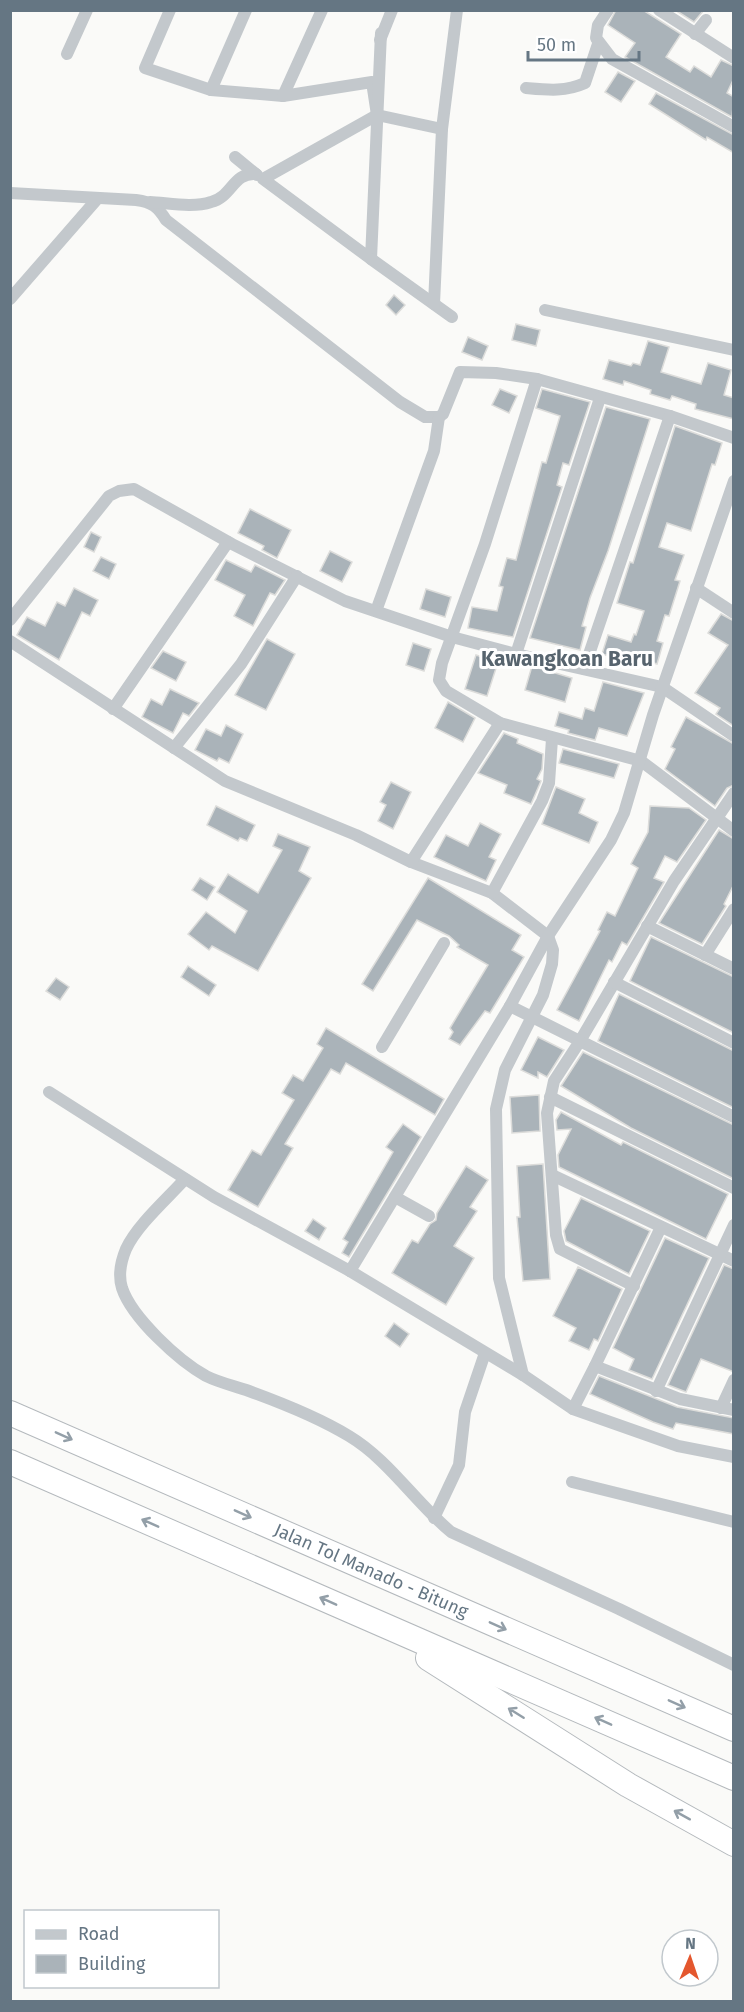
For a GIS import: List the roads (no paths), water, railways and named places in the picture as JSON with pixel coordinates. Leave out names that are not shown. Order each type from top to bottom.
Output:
[{"type":"highway","name":"Jalan Tol Manado - Bitung","points":[[10,1413],[734,1729]]},
{"type":"highway","points":[[10,1462],[734,1778]]},
{"type":"highway","points":[[364,1617],[628,1785],[734,1844]]},
{"type":"street","points":[[67,54],[87,10]]},
{"type":"street","points":[[170,10],[145,68],[211,90],[283,96],[372,82]]},
{"type":"street","points":[[211,90],[246,10]]},
{"type":"street","points":[[283,96],[322,10]]},
{"type":"street","points":[[377,115],[372,82],[381,33],[392,10]]},
{"type":"street","points":[[434,304],[442,129],[457,10]]},
{"type":"street","points":[[526,88],[556,91],[572,89],[585,83],[598,44],[596,32],[601,18],[608,10]]},
{"type":"street","points":[[659,10],[734,58]]},
{"type":"street","points":[[695,34],[706,20]]},
{"type":"street","points":[[371,259],[381,33]]},
{"type":"street","points":[[598,44],[612,59],[734,127]]},
{"type":"street","points":[[10,193],[147,202],[210,203],[224,197],[238,178],[247,173],[260,177],[377,115],[442,129]]},
{"type":"street","points":[[235,157],[452,317]]},
{"type":"street","points":[[10,299],[98,198]]},
{"type":"street","points":[[147,202],[160,210],[166,220],[187,239],[365,377],[425,417],[439,417]]},
{"type":"street","points":[[545,310],[734,350]]},
{"type":"street","points":[[376,611],[434,451],[439,417],[443,414],[456,377],[463,371],[537,379],[670,416],[734,438]]},
{"type":"street","points":[[537,379],[439,680],[446,691],[500,723],[552,739],[640,761],[716,820],[734,831]]},
{"type":"street","points":[[516,654],[600,398]]},
{"type":"street","points":[[584,669],[670,416]]},
{"type":"street","points":[[350,1271],[510,1006],[548,936],[611,840],[624,813],[662,687],[734,482]]},
{"type":"street","points":[[10,620],[110,496],[119,491],[134,489],[228,542],[345,601],[452,637],[662,687],[734,736]]},
{"type":"street","points":[[113,709],[228,542]]},
{"type":"street","points":[[174,748],[241,664],[297,576]]},
{"type":"street","points":[[696,588],[734,613]]},
{"type":"street","points":[[10,641],[225,781],[356,835],[411,862],[492,893],[548,936],[553,950],[552,964],[533,1018],[505,1070],[496,1109],[499,1278],[523,1375]]},
{"type":"street","points":[[411,862],[500,723]]},
{"type":"street","points":[[492,893],[542,801],[549,783],[552,739]]},
{"type":"street","points":[[634,1286],[560,1249],[556,1235],[547,1139],[550,1096],[554,1081],[647,926],[734,793]]},
{"type":"street","points":[[705,956],[734,909]]},
{"type":"street","points":[[647,926],[734,969]]},
{"type":"street","points":[[382,1047],[444,943]]},
{"type":"street","points":[[614,982],[734,1043]]},
{"type":"street","points":[[510,1006],[734,1117]]},
{"type":"street","points":[[49,1092],[184,1179],[350,1271],[523,1375],[573,1409],[678,1446],[734,1457]]},
{"type":"street","points":[[550,1096],[734,1188]]},
{"type":"street","points":[[552,1175],[734,1261]]},
{"type":"street","points":[[184,1179],[127,1247],[120,1268],[122,1287],[141,1320],[204,1375],[287,1406],[348,1435],[373,1453],[434,1518],[451,1532],[619,1608],[734,1665]]},
{"type":"street","points":[[395,1197],[429,1216]]},
{"type":"street","points":[[656,1391],[734,1225]]},
{"type":"street","points":[[573,1409],[661,1227]]},
{"type":"street","points":[[434,1518],[459,1465],[465,1412],[485,1353]]},
{"type":"street","points":[[595,1366],[656,1391],[727,1409],[734,1380]]},
{"type":"street","points":[[572,1482],[734,1522]]},
{"type":"district","name":"Kawangkoan Baru","points":[[567,659]]}]
